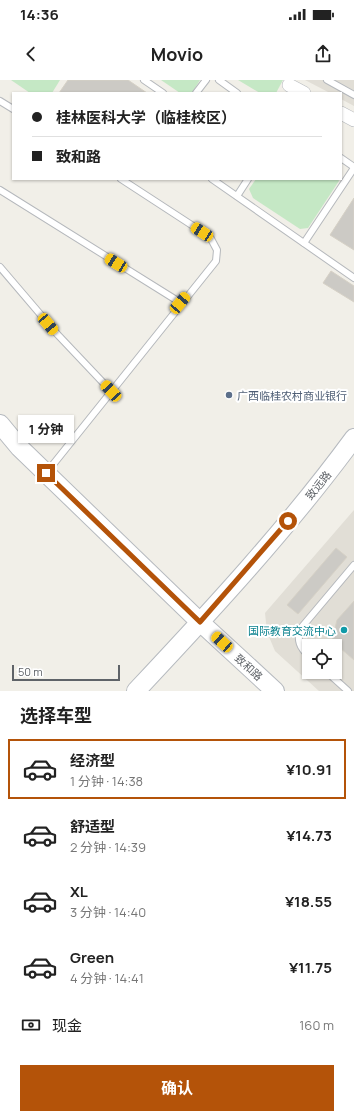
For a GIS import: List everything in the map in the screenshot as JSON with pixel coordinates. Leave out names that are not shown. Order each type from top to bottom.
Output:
[{"type":"main road","name":"致和路","points":[[0,424],[19,446],[46,473],[200,622],[276,691]]},
{"type":"main road","name":"致远路","points":[[136,691],[200,622],[318,487],[354,438]]},
{"type":"street","points":[[289,85],[302,92]]},
{"type":"street","points":[[342,114],[354,120]]},
{"type":"lane","points":[[144,80],[162,92]]},
{"type":"lane","points":[[197,92],[206,80]]},
{"type":"lane","points":[[219,80],[236,92]]},
{"type":"lane","points":[[327,80],[354,95]]},
{"type":"lane","points":[[0,101],[12,108]]},
{"type":"lane","points":[[304,243],[354,168],[342,159]]},
{"type":"lane","points":[[46,473],[180,303],[216,261],[215,245],[206,235],[123,180]]},
{"type":"lane","points":[[213,180],[354,278]]},
{"type":"lane","points":[[237,196],[247,180]]},
{"type":"lane","points":[[0,190],[180,303]]},
{"type":"lane","points":[[0,266],[58,335],[111,391]]},
{"type":"lane","points":[[302,647],[300,645],[299,636],[301,628],[354,564]]},
{"type":"lane","points":[[335,679],[348,691]]},
{"type":"shaded area","points":[[305,80],[354,80],[354,106],[342,100],[342,92],[328,92]]},
{"type":"shaded area","points":[[354,510],[354,691],[319,691],[306,679],[342,679],[342,639],[302,639],[302,676],[275,651],[267,632],[265,613]]},
{"type":"green space","points":[[11,80],[60,80],[53,92],[29,92]]},
{"type":"green space","points":[[161,80],[200,80],[193,92],[179,92]]},
{"type":"green space","points":[[238,80],[283,80],[277,92],[258,92]]},
{"type":"green space","points":[[255,180],[339,181],[308,228],[300,229],[253,198],[249,189]]},
{"type":"building","points":[[68,80],[128,80],[146,92],[60,92]]},
{"type":"building","points":[[354,198],[354,250],[330,235]]},
{"type":"building","points":[[331,271],[354,286],[354,302],[323,283]]},
{"type":"building","points":[[336,548],[347,557],[298,614],[287,605]]},
{"type":"building","name":"国际教育交流中心","points":[[354,601],[354,660],[342,650],[342,639],[332,639],[337,620]]},
{"type":"place","name":"广西临桂农村商业银行","points":[[229,395]]},
{"type":"place","name":"国际教育交流中心","points":[[344,630]]},
{"type":"route","points":[[46,473],[200,622],[288,521]]}]
